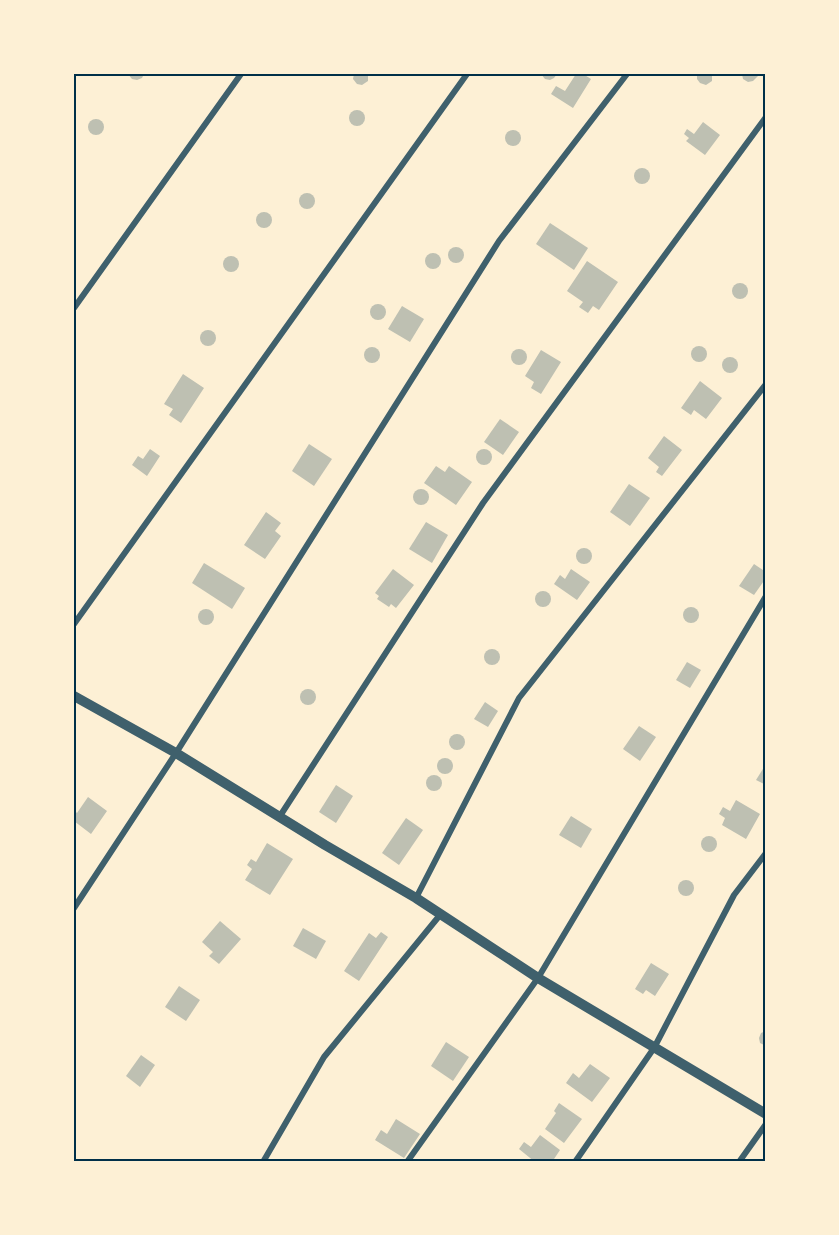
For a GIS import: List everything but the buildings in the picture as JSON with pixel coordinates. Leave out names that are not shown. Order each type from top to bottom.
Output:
[{"type":"street","points":[[74,308],[241,74]]},
{"type":"street","points":[[74,624],[467,74]]},
{"type":"street","points":[[74,908],[176,753],[499,241],[627,74]]},
{"type":"street","points":[[280,816],[483,503],[765,117]]},
{"type":"street","points":[[416,898],[519,698],[765,384]]},
{"type":"street","points":[[408,1161],[538,978],[765,596]]},
{"type":"street","points":[[74,696],[176,753],[416,898],[538,978],[765,1114]]},
{"type":"street","points":[[575,1161],[654,1048],[734,895],[765,853]]},
{"type":"street","points":[[263,1161],[324,1057],[440,915]]},
{"type":"street","points":[[739,1161],[765,1124]]}]
